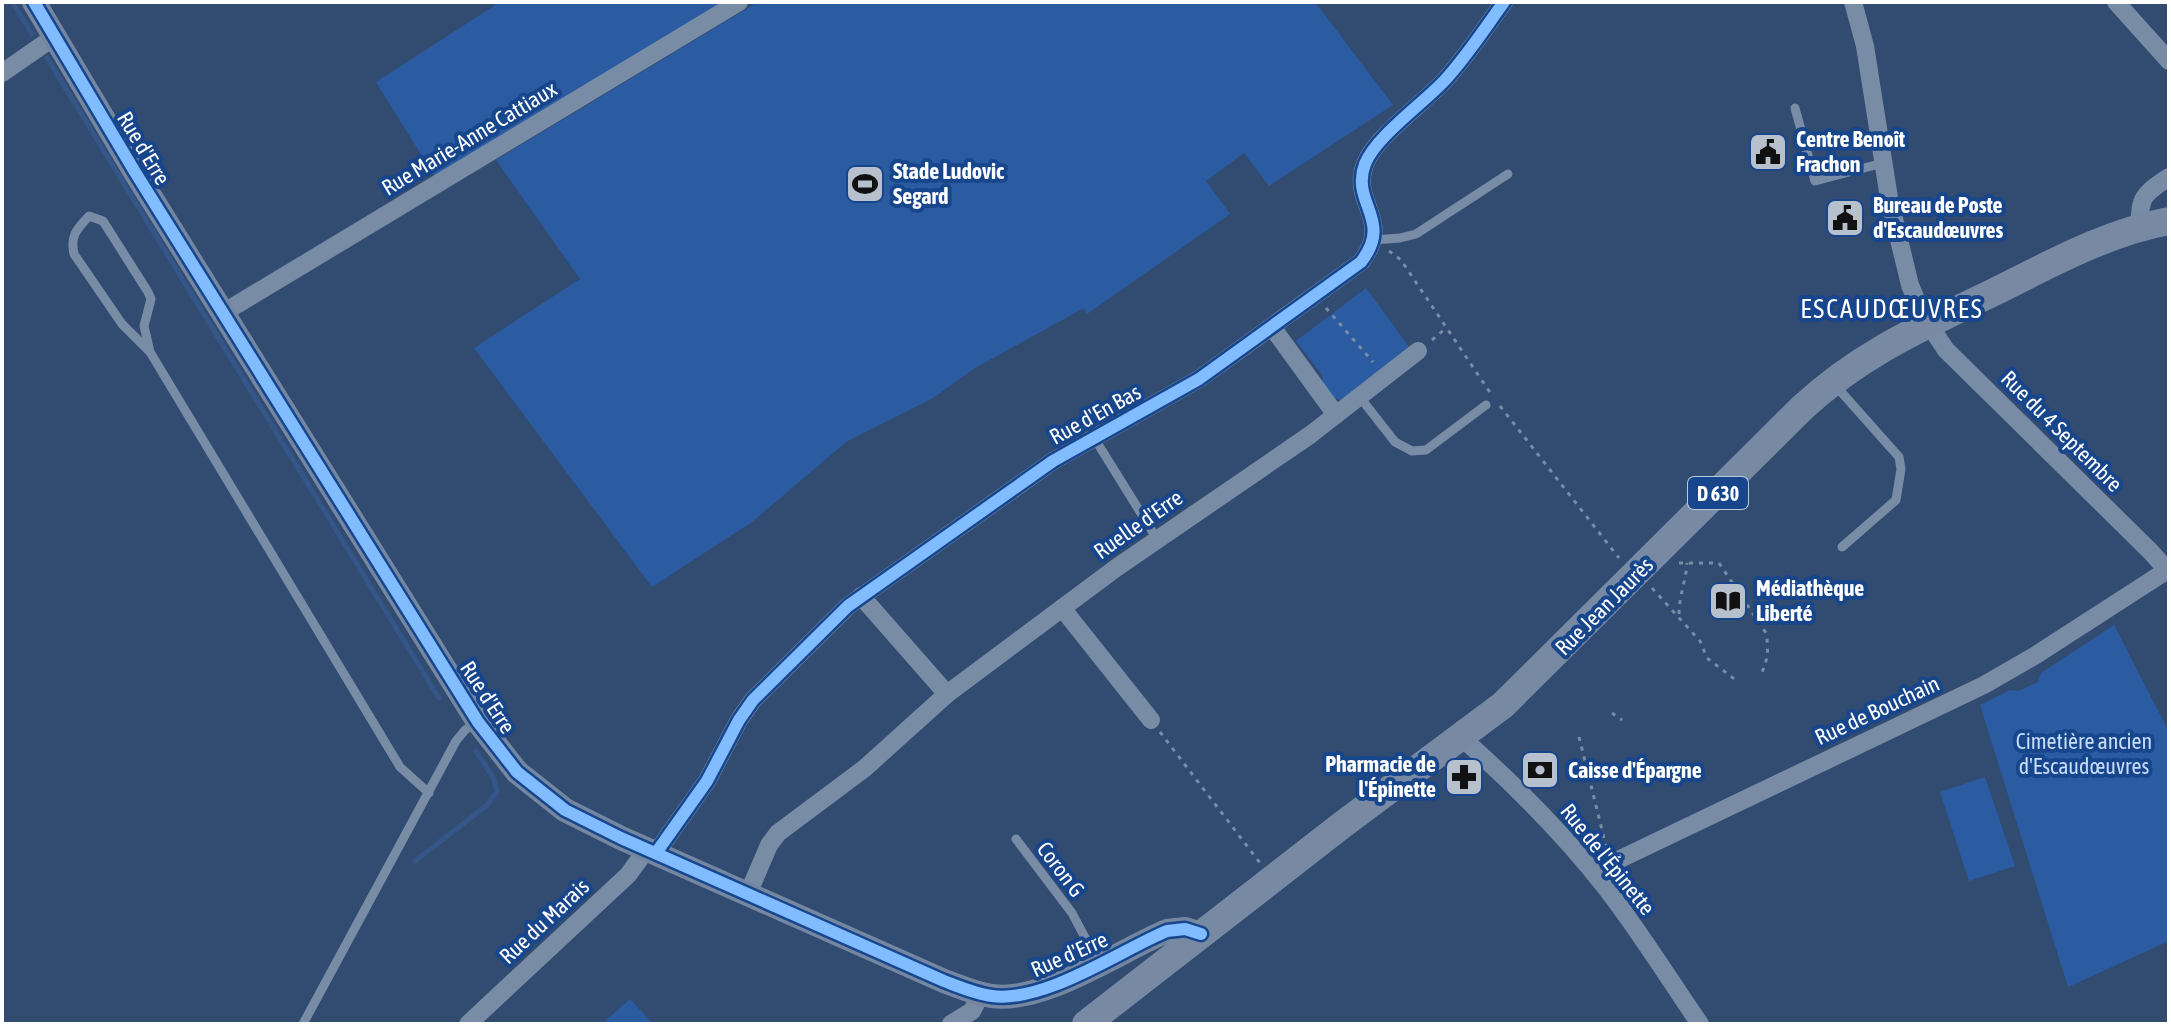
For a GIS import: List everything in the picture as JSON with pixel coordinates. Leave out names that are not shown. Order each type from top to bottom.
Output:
[{"type":"main road","name":"Rue Jean Jaurès","points":[[1087,1024],[1272,879],[1462,738],[1527,684],[1803,407],[1832,382],[1881,347],[2090,244],[2169,221]]},
{"type":"street","name":"Rue d'Erre","points":[[34,2],[478,722],[517,772],[551,801],[652,851],[944,981],[981,994],[1001,997],[1036,992],[1167,931],[1185,929],[1201,934]]},
{"type":"street","name":"Rue Marie-Anne Cattiaux","points":[[223,313],[739,2]]},
{"type":"street","points":[[1373,240],[1374,224],[1362,183],[1367,159],[1445,80],[1504,2]]},
{"type":"street","points":[[2116,2],[2169,61]]},
{"type":"street","name":"Rue du 4 Septembre","points":[[1856,3],[1883,163],[1910,285],[1927,324],[1946,350],[2168,570]]},
{"type":"street","points":[[2,73],[54,37]]},
{"type":"street","points":[[2140,227],[2143,197],[2169,177]]},
{"type":"street","name":"Rue d'En Bas","points":[[652,851],[707,781],[753,700],[829,623],[861,596],[1042,468],[1093,436],[1199,379],[1361,262],[1373,240]]},
{"type":"street","points":[[1272,327],[1336,415]]},
{"type":"street","name":"Ruelle d'Erre","points":[[748,894],[769,845],[778,833],[865,768],[947,694],[1116,568],[1336,415],[1418,351]]},
{"type":"street","name":"Rue de Bouchain","points":[[1593,872],[1984,685],[2168,570]]},
{"type":"street","points":[[861,596],[947,694]]},
{"type":"street","points":[[1062,608],[1151,720]]},
{"type":"street","name":"Rue de l'Épinette","points":[[1462,738],[1514,785],[1593,872],[1700,1024]]},
{"type":"street","name":"Rue du Marais","points":[[468,1024],[652,851]]},
{"type":"street","points":[[951,1024],[972,1011],[981,994]]},
{"type":"lane","points":[[1795,108],[1815,181],[1883,163]]},
{"type":"lane","points":[[1373,240],[1416,234],[1508,174]]},
{"type":"lane","points":[[150,352],[144,326],[151,299],[148,292],[103,221],[89,216],[73,233],[71,242],[74,254],[122,324],[150,352],[400,767],[429,793]]},
{"type":"lane","points":[[1832,382],[1899,457],[1901,464],[1896,500],[1842,547]]},
{"type":"lane","points":[[1359,396],[1395,442],[1412,451],[1426,450],[1486,405]]},
{"type":"lane","points":[[1093,436],[1157,539]]},
{"type":"lane","points":[[303,1024],[460,734],[478,722]]},
{"type":"lane","name":"Coron G","points":[[1016,839],[1072,913],[1100,964]]},
{"type":"path","points":[[1373,240],[1401,260],[1494,399],[1641,569],[1646,582],[1700,641],[1707,658],[1737,681]]},
{"type":"path","points":[[1315,296],[1385,376]]},
{"type":"path","points":[[1641,569],[1687,563],[1719,563],[1766,633],[1769,646],[1766,665],[1760,676]]},
{"type":"path","points":[[1679,617],[1679,595],[1686,577],[1687,563]]},
{"type":"path","points":[[1612,713],[1622,720]]},
{"type":"path","points":[[1151,720],[1272,879]]},
{"type":"path","points":[[1579,737],[1611,863]]},
{"type":"green space","points":[[500,2],[724,2],[435,177],[376,82]]},
{"type":"green space","points":[[758,2],[1315,2],[1393,105],[1269,186],[1244,153],[1206,181],[1230,214],[1087,314],[1084,308],[975,368],[933,398],[846,442],[752,522],[652,587],[474,348],[580,279],[496,160]]},
{"type":"green space","points":[[1366,288],[1409,347],[1343,400],[1332,398],[1321,384],[1323,376],[1296,341]]},
{"type":"green space","name":"Cimetière ancien d'Escaudœuvres","points":[[2114,625],[2169,732],[2169,941],[2068,987],[1980,705],[2010,690],[2018,691],[2038,682],[2041,673]]},
{"type":"green space","points":[[1985,777],[2015,866],[1969,881],[1940,792]]},
{"type":"green space","points":[[630,999],[653,1024],[602,1024]]},
{"type":"waterway","points":[[12,2],[32,34]]},
{"type":"waterway","points":[[47,58],[439,698]]},
{"type":"waterway","points":[[415,861],[486,806],[497,792],[494,779],[476,751]]},
{"type":"cycle path","points":[[34,2],[135,172],[478,722],[517,772],[565,810],[621,838],[944,981],[980,994],[1013,996],[1035,992],[1081,974],[1167,931],[1185,929],[1201,934]]},
{"type":"cycle path","points":[[656,853],[707,781],[753,700],[848,606],[1053,461],[1199,379],[1361,262],[1373,234],[1362,178],[1371,153],[1445,80],[1504,2]]},
{"type":"place","name":"Centre Benoît Frachon","points":[[1768,152]]},
{"type":"place","name":"Stade Ludovic Segard","points":[[865,184]]},
{"type":"place","name":"Bureau de Poste d'Escaudœuvres","points":[[1845,218]]},
{"type":"place","name":"Médiathèque Liberté","points":[[1728,601]]},
{"type":"place","name":"Caisse d'Épargne","points":[[1540,770]]},
{"type":"place","name":"Pharmacie de l'Épinette","points":[[1464,777]]},
{"type":"district","name":"ESCAUDŒUVRES","points":[[1892,309]]}]
